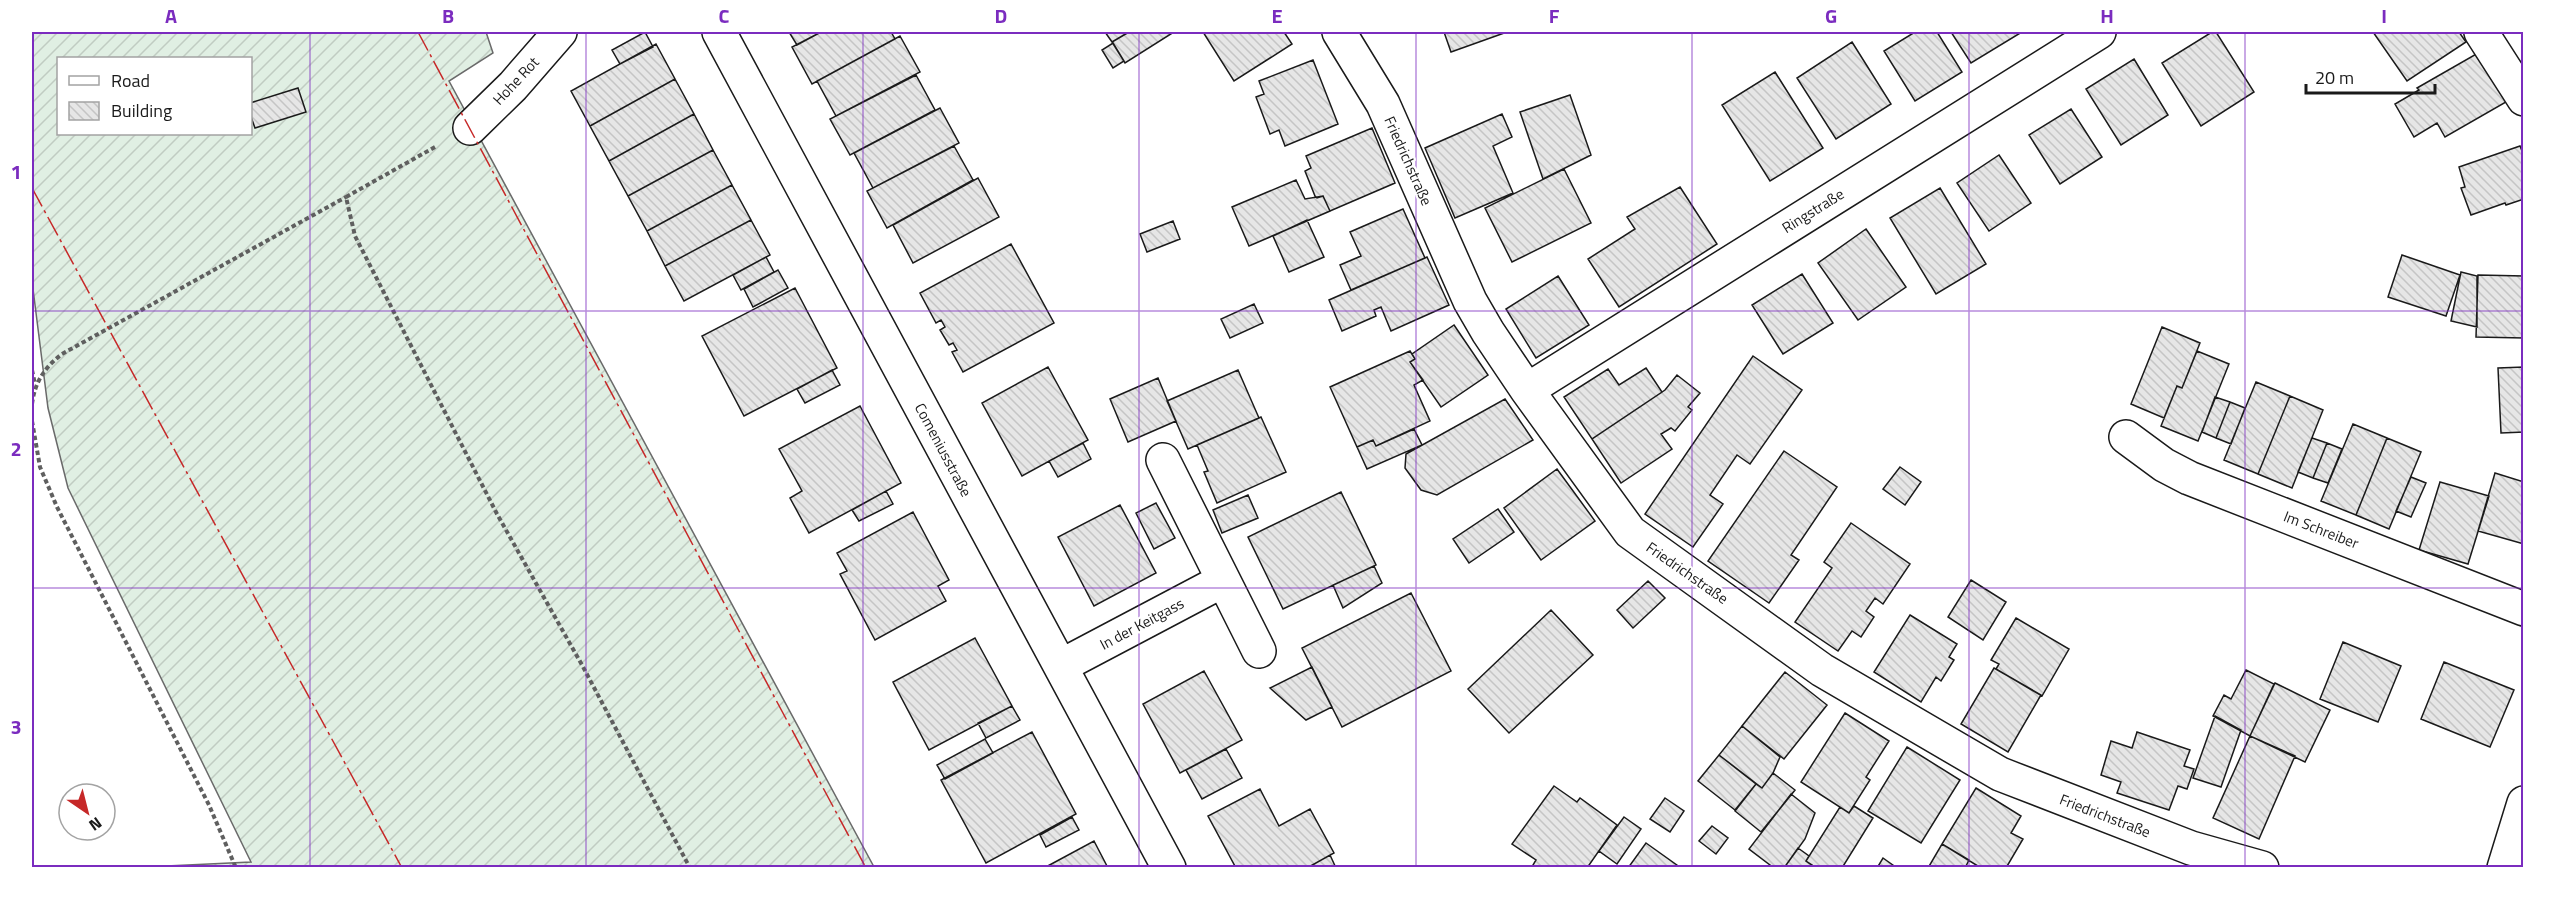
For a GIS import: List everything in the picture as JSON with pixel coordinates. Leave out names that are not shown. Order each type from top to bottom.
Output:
[{"type":"street","name":"Hohe Rot","points":[[470,128],[529,69],[560,32]]},
{"type":"street","name":"Comeniusstraße","points":[[719,32],[1169,867]]},
{"type":"street","name":"Friedrichstraße","points":[[1339,32],[1383,104],[1470,301],[1527,390],[1630,532],[1822,669],[2000,774],[2190,848],[2262,867]]},
{"type":"street","name":"Ringstraße","points":[[1527,390],[2099,32]]},
{"type":"street","points":[[2481,32],[2520,86]]},
{"type":"street","name":"Im Schreiber","points":[[2126,437],[2164,465],[2189,478],[2523,609]]},
{"type":"street","points":[[1163,460],[1259,651]]},
{"type":"street","name":"In der Keitgass","points":[[1062,666],[1222,581]]},
{"type":"street","points":[[2504,867],[2523,803]]},
{"type":"path","points":[[35,384],[54,360],[77,344],[470,128]]},
{"type":"path","points":[[346,197],[361,249],[466,455],[690,867]]},
{"type":"path","points":[[32,370],[35,384],[32,404]]},
{"type":"path","points":[[32,422],[40,467],[57,507],[209,805],[236,867]]},
{"type":"green space","points":[[32,32],[486,32],[493,53],[449,81],[874,867],[145,867],[251,862],[68,488],[48,408],[32,281]]},
{"type":"building","points":[[645,32],[653,47],[620,64],[612,50]]},
{"type":"building","points":[[789,32],[821,32],[797,45]]},
{"type":"building","points":[[821,32],[891,32],[895,39],[812,84],[792,47]]},
{"type":"building","points":[[1105,32],[1129,32],[1112,42]]},
{"type":"building","points":[[1129,32],[1174,32],[1125,63],[1112,42]]},
{"type":"building","points":[[1203,32],[1284,32],[1292,44],[1234,81]]},
{"type":"building","points":[[1444,32],[1507,32],[1451,52]]},
{"type":"building","points":[[1915,32],[1937,32],[1962,72],[1915,101],[1884,51]]},
{"type":"building","points":[[1951,32],[2022,32],[1971,63]]},
{"type":"building","points":[[2212,32],[2216,32],[2254,92],[2201,126],[2162,63]]},
{"type":"building","points":[[2373,32],[2459,32],[2466,42],[2407,81]]},
{"type":"building","points":[[900,36],[920,72],[836,116],[817,81]]},
{"type":"building","points":[[1852,42],[1891,104],[1836,139],[1797,78]]},
{"type":"building","points":[[1113,43],[1124,61],[1113,68],[1102,50]]},
{"type":"building","points":[[656,44],[675,79],[590,126],[571,91]]},
{"type":"building","points":[[2478,53],[2506,102],[2445,137],[2437,123],[2414,137],[2395,104],[2419,90],[2417,88]]},
{"type":"building","points":[[2134,59],[2168,115],[2121,145],[2086,89]]},
{"type":"building","points":[[1313,60],[1338,124],[1285,146],[1279,130],[1270,134],[1256,97],[1264,94],[1259,81]]},
{"type":"building","points":[[1775,72],[1823,148],[1770,181],[1722,105]]},
{"type":"building","points":[[916,75],[935,110],[850,155],[830,119]]},
{"type":"building","points":[[675,79],[694,114],[609,161],[590,126]]},
{"type":"building","points":[[298,88],[306,112],[255,128],[252,120],[252,102]]},
{"type":"building","points":[[1570,95],[1591,155],[1543,179],[1520,112]]},
{"type":"building","points":[[940,108],[959,143],[873,188],[854,153]]},
{"type":"building","points":[[2071,109],[2102,157],[2060,184],[2029,135]]},
{"type":"building","points":[[694,114],[713,150],[628,196],[609,161]]},
{"type":"building","points":[[1502,114],[1512,137],[1493,146],[1513,193],[1455,218],[1425,148]]},
{"type":"building","points":[[1372,128],[1395,183],[1330,211],[1323,196],[1317,198],[1315,196],[1305,171],[1311,168],[1306,156]]},
{"type":"building","points":[[954,146],[973,180],[887,228],[867,191]]},
{"type":"building","points":[[2520,146],[2524,156],[2524,199],[2471,215],[2461,188],[2465,187],[2459,167]]},
{"type":"building","points":[[713,150],[732,185],[647,231],[628,196]]},
{"type":"building","points":[[1999,155],[2031,203],[1989,231],[1957,183]]},
{"type":"building","points":[[1564,169],[1591,223],[1512,262],[1485,208]]},
{"type":"building","points":[[978,178],[999,217],[913,263],[893,225]]},
{"type":"building","points":[[1296,180],[1305,199],[1323,196],[1330,211],[1249,246],[1232,207]]},
{"type":"building","points":[[732,185],[751,220],[665,266],[647,231]]},
{"type":"building","points":[[1680,187],[1717,244],[1619,307],[1588,259],[1635,229],[1627,217]]},
{"type":"building","points":[[1940,188],[1986,264],[1936,294],[1890,218]]},
{"type":"building","points":[[1403,209],[1425,258],[1351,290],[1340,265],[1361,256],[1350,232]]},
{"type":"building","points":[[751,220],[770,255],[684,301],[665,266]]},
{"type":"building","points":[[1307,220],[1324,257],[1289,272],[1273,236]]},
{"type":"building","points":[[1173,221],[1180,239],[1147,252],[1140,234]]},
{"type":"building","points":[[1866,229],[1906,287],[1858,320],[1818,263]]},
{"type":"building","points":[[1011,244],[1054,323],[963,372],[952,352],[957,350],[953,343],[949,345],[940,330],[945,327],[941,320],[936,323],[920,293]]},
{"type":"building","points":[[2402,255],[2460,275],[2446,316],[2388,297]]},
{"type":"building","points":[[766,257],[774,272],[741,290],[733,275]]},
{"type":"building","points":[[1427,257],[1449,305],[1391,331],[1381,307],[1374,310],[1376,316],[1342,331],[1329,300]]},
{"type":"building","points":[[778,270],[788,288],[753,307],[744,289]]},
{"type":"building","points":[[2461,272],[2477,276],[2477,327],[2451,321]]},
{"type":"building","points":[[1802,274],[1833,323],[1783,354],[1752,305]]},
{"type":"building","points":[[2478,275],[2524,276],[2524,338],[2476,337]]},
{"type":"building","points":[[1558,276],[1589,325],[1536,358],[1506,309]]},
{"type":"building","points":[[795,288],[837,368],[744,416],[702,336]]},
{"type":"building","points":[[1254,304],[1263,323],[1230,338],[1221,319]]},
{"type":"building","points":[[1454,325],[1488,375],[1441,407],[1410,362],[1415,359],[1412,354]]},
{"type":"building","points":[[2162,327],[2200,343],[2182,388],[2177,386],[2164,418],[2131,404]]},
{"type":"building","points":[[1410,351],[1415,359],[1410,362],[1423,380],[1414,385],[1430,421],[1376,446],[1373,440],[1357,447],[1330,387]]},
{"type":"building","points":[[2197,351],[2229,364],[2198,441],[2161,426],[2177,386],[2182,388]]},
{"type":"building","points":[[1753,356],[1802,390],[1750,464],[1737,455],[1710,495],[1723,504],[1693,547],[1645,514]]},
{"type":"building","points":[[1048,367],[1088,440],[1022,476],[982,403]]},
{"type":"building","points":[[2524,367],[2524,432],[2501,433],[2498,368]]},
{"type":"building","points":[[1646,368],[1662,392],[1592,439],[1564,397],[1608,369],[1619,385]]},
{"type":"building","points":[[832,370],[840,385],[805,403],[797,389]]},
{"type":"building","points":[[1238,370],[1259,418],[1188,449],[1167,401]]},
{"type":"building","points":[[1677,375],[1700,393],[1688,407],[1692,410],[1675,431],[1671,428],[1661,434],[1672,449],[1621,483],[1592,439],[1665,390]]},
{"type":"building","points":[[1158,378],[1176,421],[1128,442],[1110,399]]},
{"type":"building","points":[[2256,382],[2290,396],[2258,474],[2224,460]]},
{"type":"building","points":[[2290,396],[2323,410],[2292,488],[2258,474]]},
{"type":"building","points":[[2215,397],[2230,402],[2216,438],[2202,432]]},
{"type":"building","points":[[1505,399],[1533,440],[1437,495],[1421,490],[1405,468],[1406,454]]},
{"type":"building","points":[[2230,402],[2245,408],[2231,444],[2216,438]]},
{"type":"building","points":[[860,406],[901,483],[809,533],[790,498],[802,491],[779,449]]},
{"type":"building","points":[[1261,417],[1286,472],[1217,503],[1204,472],[1208,471],[1197,445]]},
{"type":"building","points":[[2353,424],[2387,438],[2356,515],[2321,501]]},
{"type":"building","points":[[1414,429],[1422,445],[1367,469],[1357,447],[1373,440],[1376,446]]},
{"type":"building","points":[[2312,438],[2327,443],[2313,478],[2298,472]]},
{"type":"building","points":[[2387,438],[2421,452],[2389,529],[2356,515]]},
{"type":"building","points":[[1083,443],[1091,459],[1058,477],[1049,461]]},
{"type":"building","points":[[2327,443],[2342,449],[2328,483],[2313,478]]},
{"type":"building","points":[[1784,451],[1837,487],[1791,555],[1799,560],[1769,603],[1708,561]]},
{"type":"building","points":[[1900,467],[1921,482],[1905,505],[1883,489]]},
{"type":"building","points":[[1557,469],[1595,521],[1541,560],[1504,508]]},
{"type":"building","points":[[2495,473],[2524,482],[2524,544],[2478,531]]},
{"type":"building","points":[[2411,477],[2426,483],[2411,517],[2396,511]]},
{"type":"building","points":[[2440,482],[2489,496],[2468,564],[2419,550]]},
{"type":"building","points":[[886,491],[893,504],[859,521],[852,510]]},
{"type":"building","points":[[1341,492],[1376,565],[1283,609],[1248,537]]},
{"type":"building","points":[[1248,495],[1258,518],[1222,533],[1213,510]]},
{"type":"building","points":[[1156,503],[1175,538],[1154,549],[1136,513]]},
{"type":"building","points":[[1120,505],[1156,573],[1094,606],[1058,537]]},
{"type":"building","points":[[1498,509],[1514,532],[1469,563],[1453,539]]},
{"type":"building","points":[[913,512],[949,580],[938,586],[946,601],[875,640],[840,574],[847,571],[837,553]]},
{"type":"building","points":[[1851,523],[1910,564],[1883,604],[1875,598],[1866,611],[1874,617],[1861,637],[1852,631],[1838,651],[1795,622],[1832,568],[1824,562]]},
{"type":"building","points":[[1374,566],[1382,583],[1343,608],[1333,585]]},
{"type":"building","points":[[1971,580],[2006,602],[1983,640],[1948,617]]},
{"type":"building","points":[[1648,581],[1665,598],[1633,628],[1617,610]]},
{"type":"building","points":[[1411,593],[1451,671],[1342,727],[1302,648]]},
{"type":"building","points":[[1551,610],[1593,655],[1509,733],[1468,689]]},
{"type":"building","points":[[1910,615],[1957,644],[1949,657],[1954,660],[1941,681],[1936,677],[1921,702],[1874,672]]},
{"type":"building","points":[[2016,618],[2069,649],[2042,696],[1996,669],[1999,664],[1991,660]]},
{"type":"building","points":[[975,638],[1012,706],[929,750],[893,682]]},
{"type":"building","points":[[2343,642],[2401,666],[2378,722],[2320,699]]},
{"type":"building","points":[[2444,662],[2514,690],[2490,747],[2421,719]]},
{"type":"building","points":[[1312,667],[1332,707],[1306,720],[1270,688]]},
{"type":"building","points":[[1994,668],[2041,695],[2008,752],[1961,724]]},
{"type":"building","points":[[2246,670],[2274,684],[2250,736],[2213,716],[2224,695],[2231,699]]},
{"type":"building","points":[[1204,671],[1242,740],[1180,773],[1143,704]]},
{"type":"building","points":[[1785,672],[1827,705],[1784,759],[1742,726]]},
{"type":"building","points":[[2275,683],[2330,710],[2305,762],[2250,736]]},
{"type":"building","points":[[1012,706],[1020,720],[986,738],[978,723]]},
{"type":"building","points":[[1845,713],[1889,741],[1866,777],[1870,780],[1849,813],[1801,782]]},
{"type":"building","points":[[2215,716],[2241,730],[2221,787],[2193,778]]},
{"type":"building","points":[[1742,726],[1780,757],[1773,773],[1762,788],[1719,755]]},
{"type":"building","points":[[1032,732],[1076,814],[986,863],[941,780]]},
{"type":"building","points":[[2137,732],[2190,750],[2184,766],[2194,769],[2187,789],[2178,786],[2169,810],[2117,793],[2121,782],[2101,775],[2111,741],[2132,748]]},
{"type":"building","points":[[2250,736],[2295,756],[2259,839],[2213,818]]},
{"type":"building","points":[[985,739],[993,753],[945,779],[937,765]]},
{"type":"building","points":[[1907,747],[1960,780],[1921,843],[1868,811]]},
{"type":"building","points":[[1226,749],[1242,778],[1202,799],[1186,770]]},
{"type":"building","points":[[1719,755],[1756,784],[1735,810],[1698,781]]},
{"type":"building","points":[[1773,773],[1795,790],[1761,832],[1735,811],[1756,784],[1762,788]]},
{"type":"building","points":[[1554,786],[1577,802],[1580,798],[1617,825],[1587,868],[1537,868],[1533,865],[1536,860],[1512,844]]},
{"type":"building","points":[[1976,788],[2021,816],[2011,833],[2023,839],[2006,868],[1981,868],[1942,844]]},
{"type":"building","points":[[1260,789],[1279,826],[1310,809],[1334,853],[1307,868],[1236,868],[1208,816]]},
{"type":"building","points":[[1791,794],[1815,813],[1805,839],[1784,868],[1774,868],[1749,849]]},
{"type":"building","points":[[1665,798],[1684,811],[1670,832],[1650,819]]},
{"type":"building","points":[[1854,806],[1873,818],[1842,868],[1816,868],[1806,861],[1840,807],[1849,813]]},
{"type":"building","points":[[1072,817],[1079,830],[1046,847],[1040,835]]},
{"type":"building","points":[[1624,817],[1641,829],[1617,864],[1599,851]]},
{"type":"building","points":[[1712,826],[1728,838],[1716,854],[1699,841]]},
{"type":"building","points":[[1094,841],[1108,868],[1044,868]]},
{"type":"building","points":[[1646,843],[1681,868],[1628,868]]},
{"type":"building","points":[[1942,844],[1969,860],[1965,868],[1928,868]]},
{"type":"building","points":[[1798,848],[1809,856],[1806,861],[1812,865],[1810,868],[1784,868]]},
{"type":"building","points":[[1330,855],[1336,868],[1307,868]]},
{"type":"building","points":[[1883,858],[1897,868],[1877,868]]},
{"type":"power","points":[[418,32],[866,868]]},
{"type":"power","points":[[32,188],[402,868]]}]
